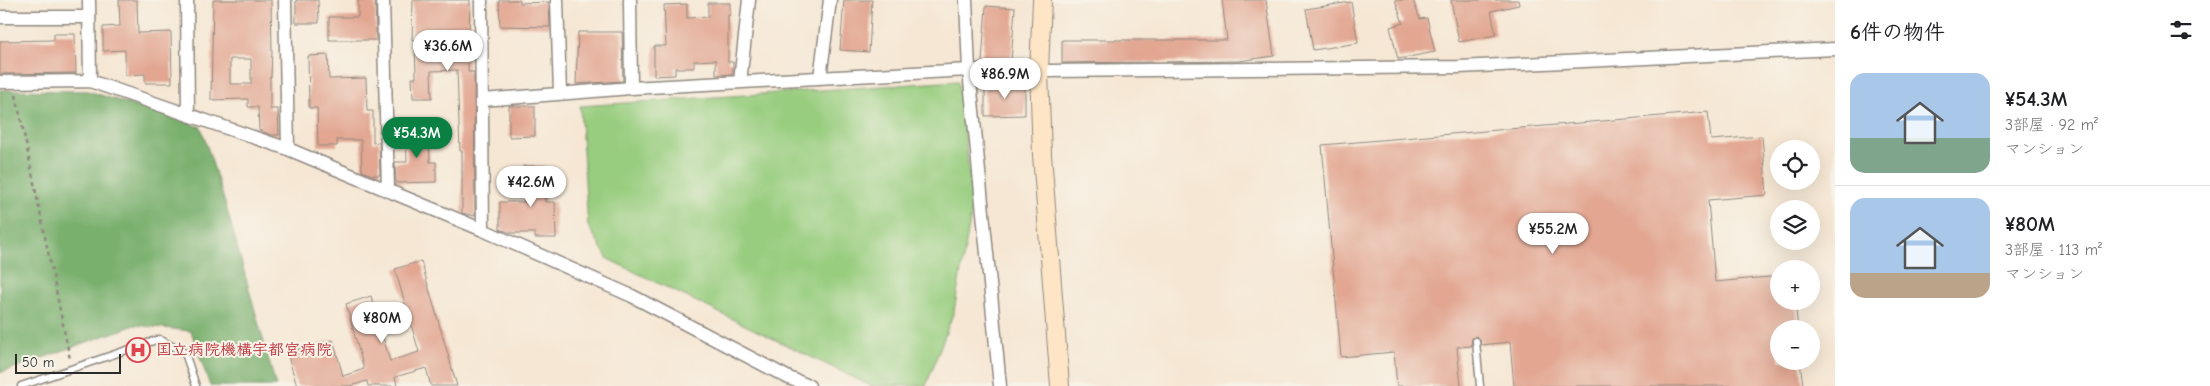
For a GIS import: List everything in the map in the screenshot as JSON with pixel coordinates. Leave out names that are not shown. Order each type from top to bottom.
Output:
[{"type":"main road","points":[[1042,0],[1039,71],[1042,154],[1060,386]]},
{"type":"street","points":[[89,0],[90,81]]},
{"type":"street","points":[[187,0],[188,114]]},
{"type":"street","points":[[285,0],[288,149]]},
{"type":"street","points":[[383,0],[388,189]]},
{"type":"street","points":[[481,0],[483,230]]},
{"type":"street","points":[[558,0],[560,93]]},
{"type":"street","points":[[630,0],[631,88]]},
{"type":"street","points":[[740,82],[749,0]]},
{"type":"street","points":[[820,78],[830,0]]},
{"type":"street","points":[[966,0],[969,70],[1000,386]]},
{"type":"street","points":[[0,17],[89,17]]},
{"type":"street","points":[[483,100],[631,88],[969,70],[1459,67],[1835,49]]},
{"type":"street","points":[[0,82],[90,81],[288,149],[388,189],[632,296],[788,378],[809,386]]},
{"type":"lane","points":[[21,386],[159,339],[185,353],[196,386]]},
{"type":"lane","points":[[1476,340],[1480,386]]},
{"type":"path","points":[[13,81],[72,368]]},
{"type":"green space","points":[[958,81],[973,203],[954,311],[926,386],[871,386],[608,259],[588,226],[580,106]]},
{"type":"green space","points":[[0,90],[88,91],[201,127],[225,203],[276,386],[210,386],[191,331],[135,325],[0,373]]},
{"type":"building","points":[[119,0],[137,0],[138,33],[171,32],[172,83],[145,83],[145,74],[125,75],[125,50],[103,51],[103,27],[120,26]]},
{"type":"building","points":[[213,0],[271,0],[270,109],[278,109],[279,135],[271,135],[259,130],[258,107],[248,107],[248,99],[211,100]],"holes":[[[230,59],[251,59],[251,84],[230,84]]]},
{"type":"building","points":[[296,0],[318,0],[319,23],[296,23]]},
{"type":"building","points":[[358,0],[375,0],[376,40],[329,40],[329,17],[358,17]]},
{"type":"building","points":[[413,0],[470,0],[468,72],[474,72],[475,216],[462,213],[462,151],[460,151],[457,70],[431,71],[432,98],[413,98],[412,78],[416,78],[415,40],[412,40]]},
{"type":"building","points":[[499,0],[520,0],[520,3],[549,2],[550,27],[500,26]]},
{"type":"building","points":[[844,0],[872,0],[869,52],[840,50]]},
{"type":"building","points":[[1222,0],[1266,0],[1274,56],[1239,61],[1062,63],[1062,40],[1227,40]]},
{"type":"building","points":[[1395,0],[1413,0],[1420,19],[1427,18],[1435,52],[1398,59],[1390,27],[1403,23]]},
{"type":"building","points":[[1451,0],[1518,0],[1519,5],[1491,11],[1496,35],[1459,42]]},
{"type":"building","points":[[1351,2],[1358,43],[1313,50],[1306,9]]},
{"type":"building","points":[[708,3],[730,3],[730,15],[728,15],[728,62],[733,62],[733,74],[716,75],[716,60],[694,61],[694,68],[675,68],[675,75],[654,76],[654,46],[666,46],[664,5],[687,4],[687,18],[708,17]]},
{"type":"building","points":[[986,6],[1015,8],[1011,62],[982,62]]},
{"type":"building","points":[[578,32],[622,32],[623,81],[576,84]]},
{"type":"building","points":[[54,34],[75,34],[76,73],[0,74],[0,41],[54,40]]},
{"type":"building","points":[[328,55],[329,79],[366,78],[367,111],[373,111],[373,143],[379,142],[380,175],[372,175],[362,171],[361,140],[337,140],[337,146],[318,146],[317,108],[309,108],[308,56]]},
{"type":"building","points":[[1025,84],[1025,115],[985,116],[985,85]]},
{"type":"building","points":[[509,106],[535,106],[535,136],[509,137]]},
{"type":"building","points":[[1708,112],[1711,140],[1762,136],[1767,195],[1708,200],[1715,282],[1770,277],[1770,310],[1796,310],[1797,320],[1770,320],[1770,370],[1801,370],[1803,386],[1514,386],[1510,342],[1481,345],[1480,339],[1476,336],[1472,338],[1471,346],[1457,347],[1461,386],[1397,386],[1394,352],[1341,357],[1322,145]]},
{"type":"building","points":[[406,128],[429,128],[430,162],[436,162],[436,182],[396,183],[395,162],[407,162]]},
{"type":"building","points":[[523,166],[544,166],[545,202],[555,202],[556,238],[535,238],[535,233],[511,233],[500,229],[500,202],[524,202]]},
{"type":"building","points":[[421,261],[457,386],[431,386],[426,368],[395,377],[397,386],[368,386],[367,381],[350,386],[297,386],[287,353],[333,340],[343,376],[364,369],[346,304],[371,296],[390,361],[419,352],[395,269]]},
{"type":"place","name":"国立病院機構宇都宮病院","points":[[138,350]]}]
